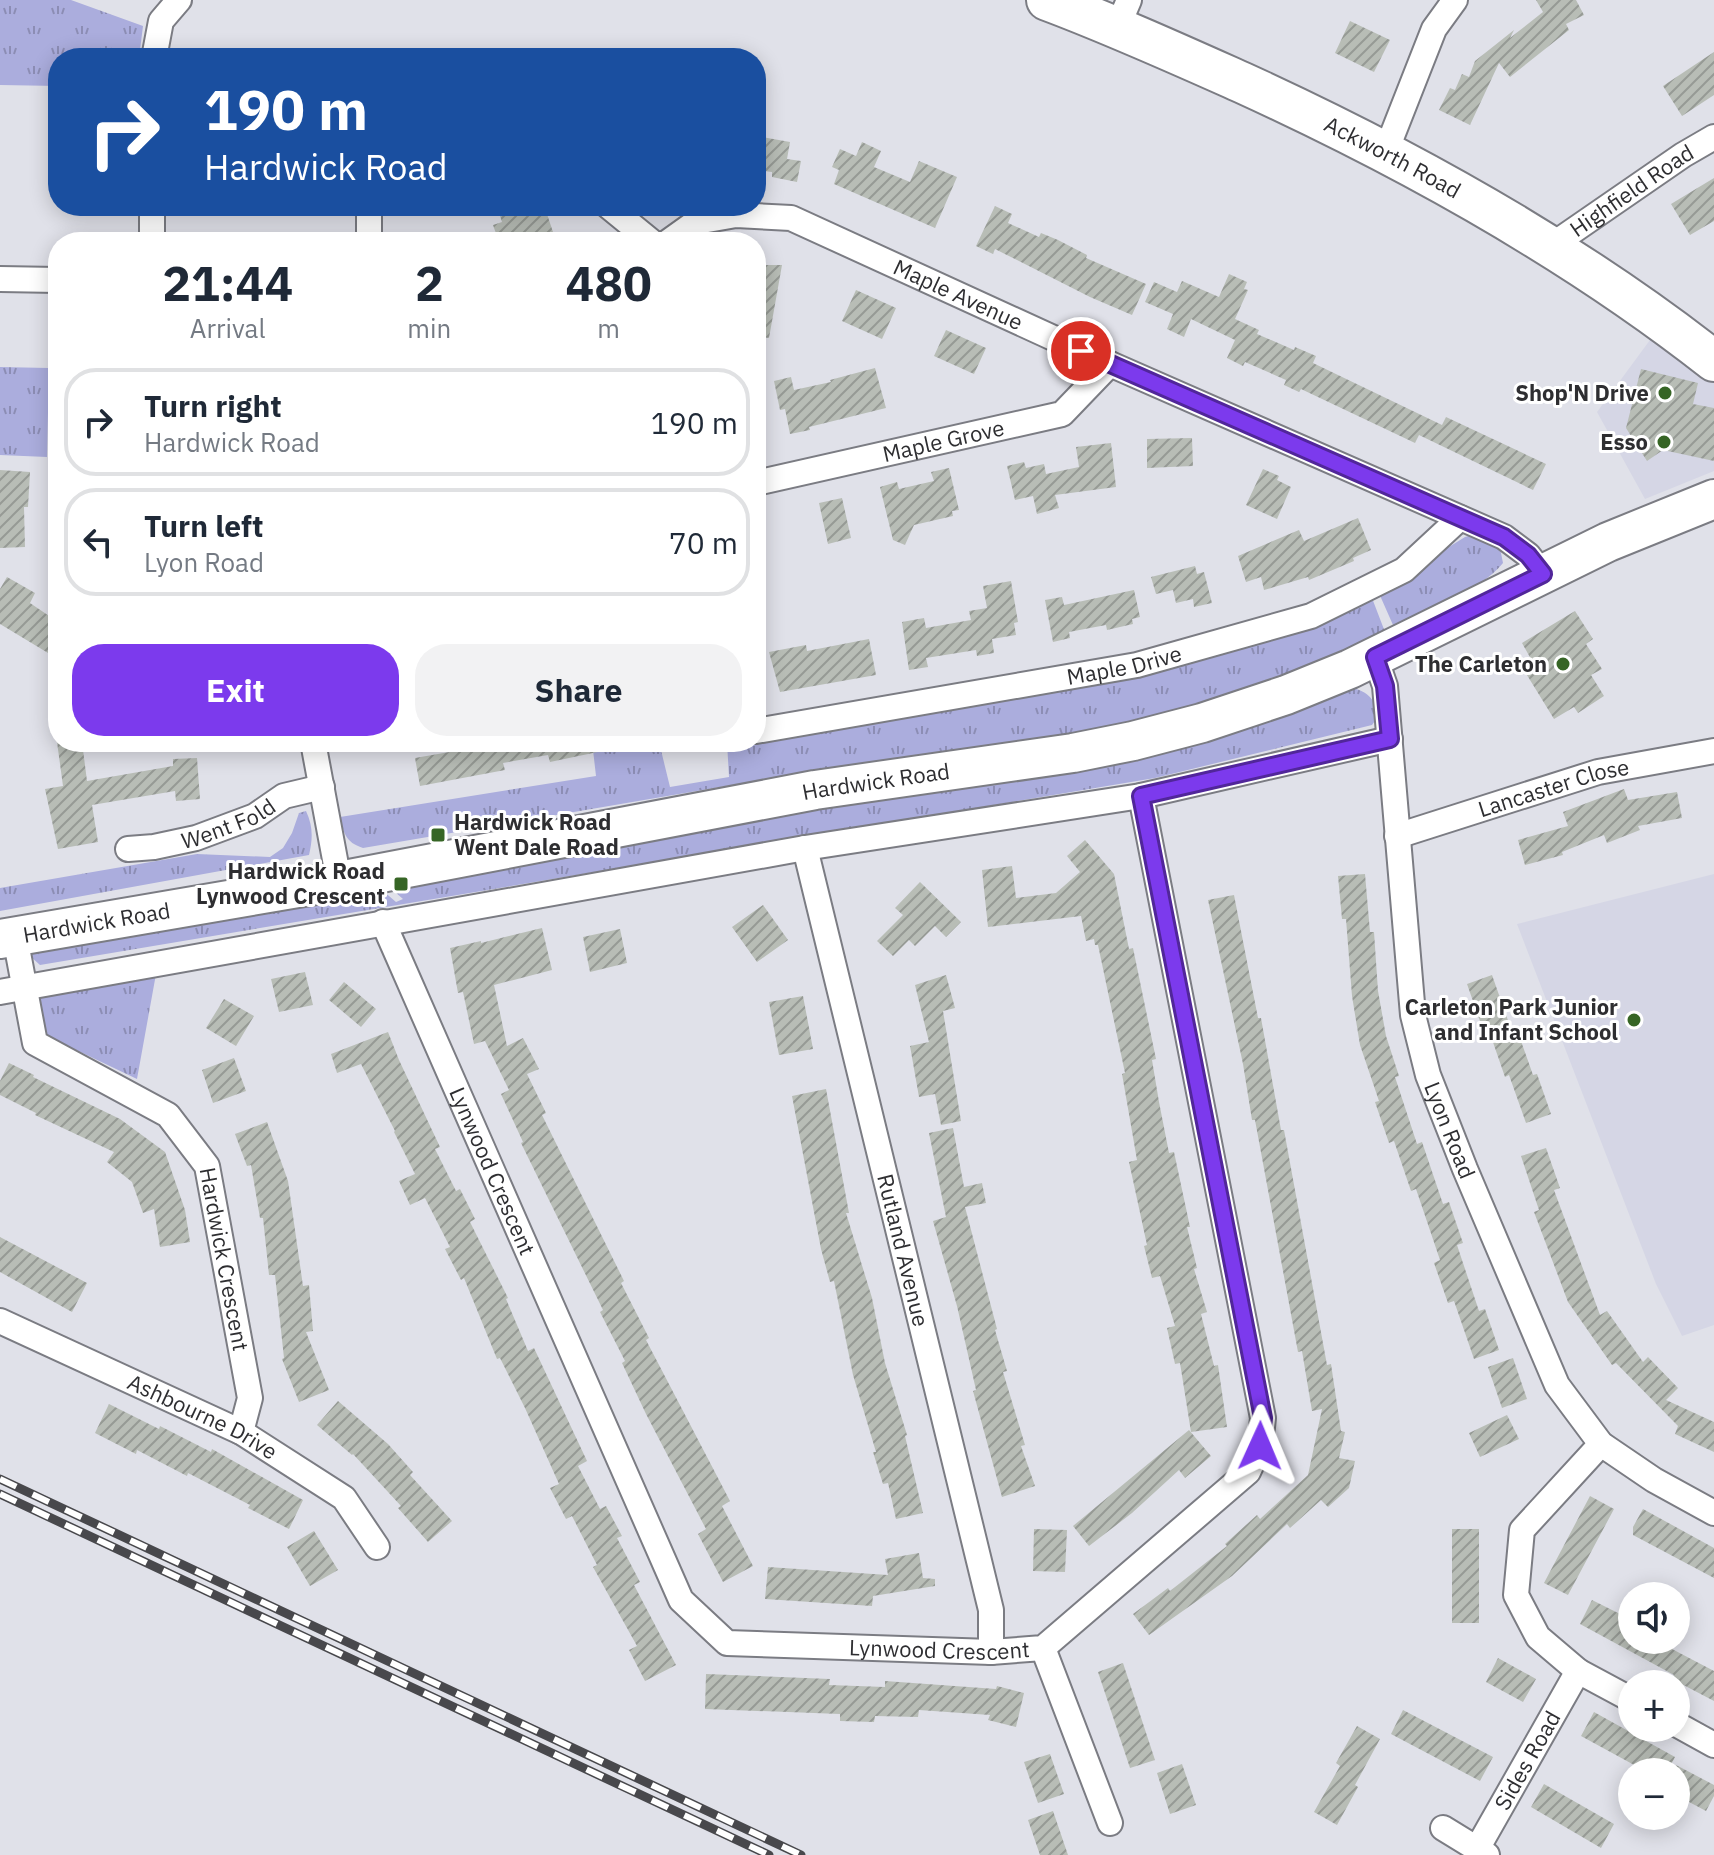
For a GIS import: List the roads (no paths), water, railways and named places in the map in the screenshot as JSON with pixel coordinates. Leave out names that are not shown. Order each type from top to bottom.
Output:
[{"type":"highway","name":"Ackworth Road","points":[[1047,0],[1123,13],[1386,151],[1551,246],[1674,329],[1714,361]]},
{"type":"main road","name":"Hardwick Road","points":[[7,938],[339,881],[815,790],[1073,753],[1133,741],[1202,723],[1286,695],[1375,657],[1660,519],[1714,499]]},
{"type":"street","points":[[156,48],[161,21],[179,0]]},
{"type":"street","points":[[1386,151],[1434,29],[1455,0]]},
{"type":"street","name":"Highfield Road","points":[[1551,246],[1714,137]]},
{"type":"street","points":[[620,216],[640,232]]},
{"type":"street","name":"Maple Avenue","points":[[682,232],[696,222],[730,216]]},
{"type":"street","name":"Maple Avenue","points":[[754,216],[791,218],[1110,364],[1504,537],[1518,546],[1543,574]]},
{"type":"street","points":[[0,279],[48,280]]},
{"type":"street","name":"Maple Grove","points":[[766,481],[1062,414],[1110,364]]},
{"type":"street","name":"Maple Drive","points":[[766,730],[1137,665],[1311,616],[1404,570],[1460,518]]},
{"type":"street","name":"Lyon Road","points":[[1375,657],[1385,686],[1413,1015],[1428,1075],[1471,1184],[1557,1385],[1601,1444],[1654,1480],[1714,1513]]},
{"type":"street","points":[[12,990],[805,848],[1141,796],[1390,739]]},
{"type":"street","name":"Lancaster Close","points":[[1397,836],[1598,772],[1714,751]]},
{"type":"street","points":[[315,752],[339,881]]},
{"type":"street","name":"Went Fold","points":[[128,849],[196,838],[255,816],[284,796],[322,787]]},
{"type":"street","name":"Lynwood Crescent","points":[[383,922],[681,1600],[727,1643],[991,1652],[1043,1648],[1248,1472],[1260,1446],[1263,1418],[1141,796]]},
{"type":"street","name":"Rutland Avenue","points":[[805,848],[991,1610],[991,1652]]},
{"type":"street","name":"Hardwick Crescent","points":[[7,938],[12,990],[35,1043],[168,1115],[207,1166],[250,1398],[241,1432]]},
{"type":"street","name":"Ashbourne Drive","points":[[0,1321],[241,1432],[344,1498],[377,1547]]},
{"type":"street","points":[[1601,1444],[1522,1530],[1516,1595],[1538,1637],[1578,1671],[1618,1692]]},
{"type":"street","points":[[1043,1648],[1110,1823]]},
{"type":"street","name":"Sides Road","points":[[1443,1828],[1482,1852],[1578,1671]]},
{"type":"street","points":[[1690,1732],[1714,1745]]},
{"type":"railway","points":[[0,1479],[801,1855]]},
{"type":"railway","points":[[0,1494],[769,1855]]},
{"type":"place","name":"Shop'N Drive","points":[[1665,393]]},
{"type":"place","name":"Esso","points":[[1664,442]]},
{"type":"place","name":"The Carleton","points":[[1563,664]]},
{"type":"place","name":"Hardwick Road Went Dale Road","points":[[438,835]]},
{"type":"place","name":"Hardwick Road Lynwood Crescent","points":[[401,884]]},
{"type":"place","name":"Carleton Park Junior and Infant School","points":[[1634,1020]]}]
